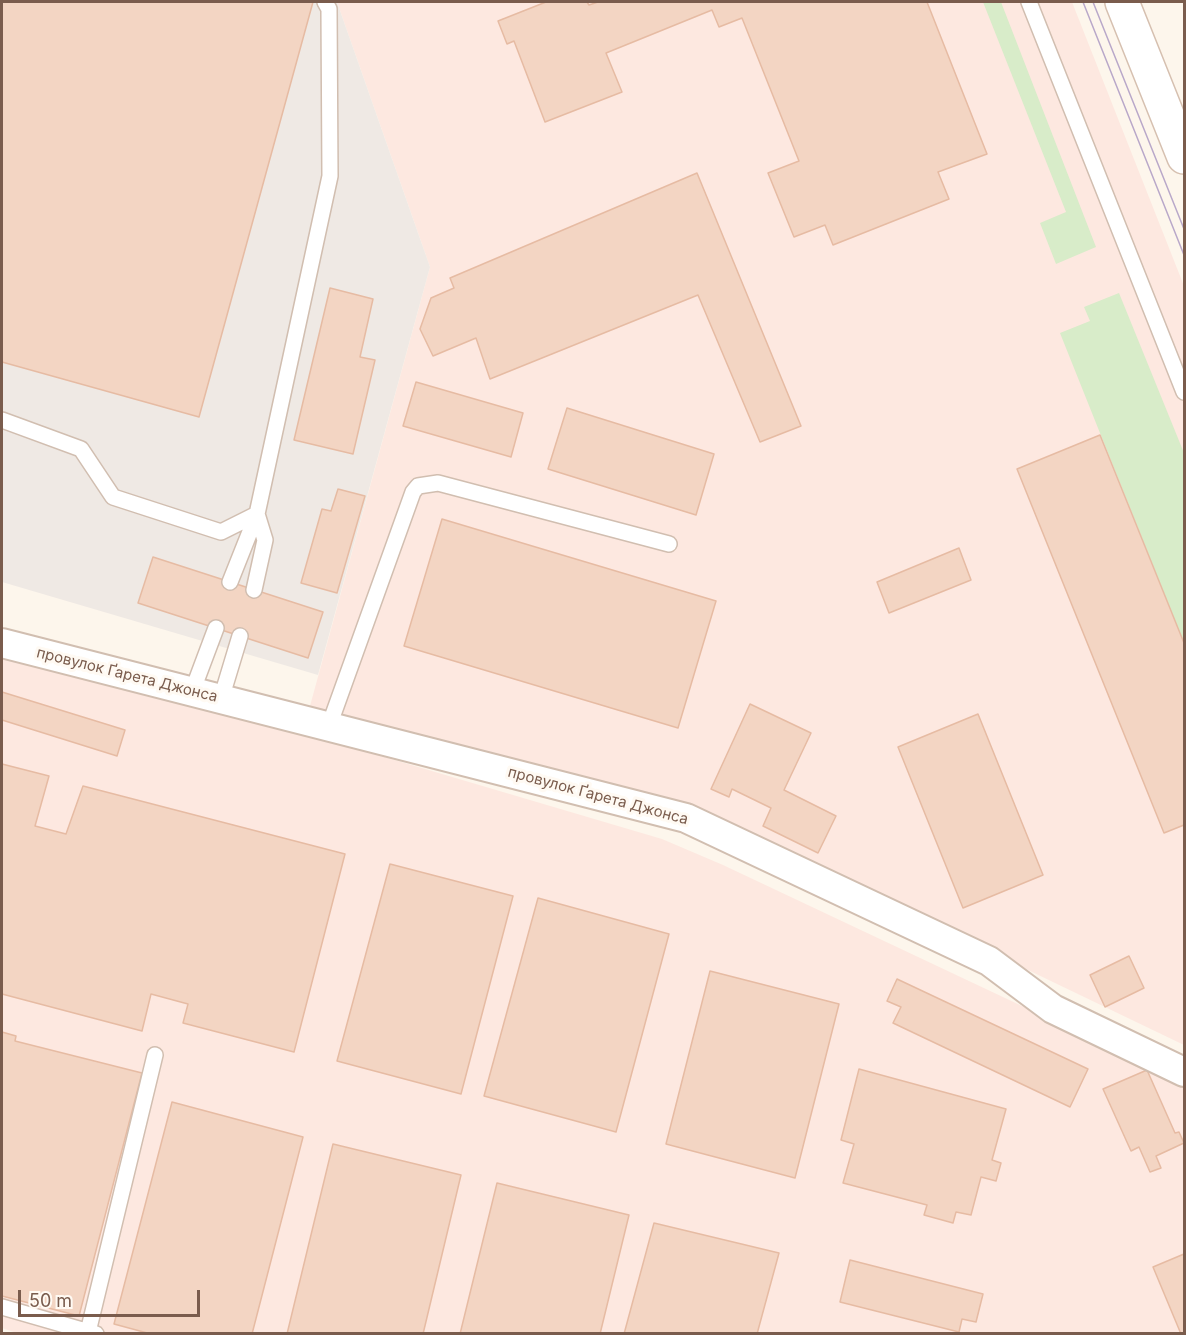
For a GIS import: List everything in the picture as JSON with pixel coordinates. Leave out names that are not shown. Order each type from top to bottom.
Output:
[{"type":"main road","points":[[1122,2],[1185,157]]},
{"type":"street","name":"провулок Ґарета Джонса","points":[[2,643],[686,818],[989,961],[1053,1009],[1185,1072]]},
{"type":"lane","points":[[230,582],[257,514],[330,176],[329,9],[325,2]]},
{"type":"lane","points":[[1029,2],[1131,264],[1185,392]]},
{"type":"lane","points":[[2,420],[81,449],[112,497],[221,532],[257,514]]},
{"type":"lane","points":[[329,726],[413,492],[418,486],[438,483],[669,544]]},
{"type":"lane","points":[[254,590],[265,540],[257,514]]},
{"type":"lane","points":[[192,692],[216,628]]},
{"type":"lane","points":[[221,699],[240,636]]},
{"type":"lane","points":[[2,1307],[92,1333],[155,1054]]},
{"type":"shaded area","points":[[2,2],[337,2],[430,267],[318,675],[2,582]]},
{"type":"shaded area","points":[[337,2],[1072,2],[1184,286],[1184,1045],[693,809],[310,706],[430,267]]},
{"type":"shaded area","points":[[2,644],[662,839],[723,865],[1181,1081],[1184,1080],[1184,1333],[20,1334],[2,1328]]},
{"type":"green space","points":[[983,2],[1001,2],[1096,247],[1056,264],[1040,223],[1066,212]]},
{"type":"green space","points":[[1119,293],[1184,453],[1184,643],[1060,333],[1090,321],[1084,307]]},
{"type":"building","points":[[2,2],[313,2],[199,417],[2,362]]},
{"type":"building","points":[[546,2],[587,2],[589,5],[598,2],[927,2],[987,154],[938,172],[949,199],[833,245],[825,225],[794,237],[768,173],[799,161],[742,18],[719,27],[712,10],[606,53],[622,92],[545,122],[514,41],[507,44],[498,21]]},
{"type":"building","points":[[697,173],[801,426],[760,442],[698,295],[490,379],[476,338],[433,356],[420,329],[431,298],[454,288],[450,278]]},
{"type":"building","points":[[330,288],[373,299],[360,357],[375,360],[353,454],[294,440]]},
{"type":"building","points":[[416,382],[523,413],[511,457],[403,426]]},
{"type":"building","points":[[567,408],[714,454],[696,515],[548,469]]},
{"type":"building","points":[[1100,435],[1184,643],[1184,825],[1164,833],[1017,469]]},
{"type":"building","points":[[338,489],[365,496],[337,593],[301,583],[322,509],[331,511]]},
{"type":"building","points":[[442,519],[716,601],[678,728],[404,646]]},
{"type":"building","points":[[959,548],[971,580],[889,613],[877,582]]},
{"type":"building","points":[[153,557],[323,612],[308,658],[138,603]]},
{"type":"building","points":[[2,692],[125,730],[117,756],[2,720]]},
{"type":"building","points":[[750,704],[811,733],[784,790],[836,816],[818,853],[763,826],[771,808],[732,789],[729,797],[711,789]]},
{"type":"building","points":[[978,714],[1043,875],[963,908],[898,747]]},
{"type":"building","points":[[2,764],[49,776],[35,826],[66,834],[83,786],[345,854],[294,1052],[183,1023],[188,1004],[151,994],[142,1031],[2,994]]},
{"type":"building","points":[[390,864],[513,896],[461,1094],[337,1061]]},
{"type":"building","points":[[538,898],[669,934],[616,1132],[484,1096]]},
{"type":"building","points":[[1129,956],[1144,988],[1105,1007],[1090,975]]},
{"type":"building","points":[[710,971],[839,1004],[795,1178],[666,1144]]},
{"type":"building","points":[[897,979],[1088,1069],[1070,1107],[893,1023],[901,1007],[887,1001]]},
{"type":"building","points":[[2,1032],[16,1036],[15,1041],[142,1073],[79,1316],[2,1296]]},
{"type":"building","points":[[859,1069],[1006,1109],[992,1160],[1001,1163],[996,1181],[981,1177],[971,1215],[956,1212],[953,1223],[924,1215],[927,1205],[843,1183],[854,1144],[841,1140]]},
{"type":"building","points":[[1147,1070],[1175,1133],[1179,1132],[1184,1143],[1156,1156],[1161,1168],[1150,1172],[1139,1147],[1131,1151],[1103,1089]]},
{"type":"building","points":[[172,1102],[303,1137],[252,1334],[151,1334],[114,1324]]},
{"type":"building","points":[[333,1144],[461,1175],[423,1334],[287,1334]]},
{"type":"building","points":[[497,1183],[629,1215],[600,1334],[460,1334]]},
{"type":"building","points":[[654,1223],[779,1253],[757,1334],[624,1334]]},
{"type":"building","points":[[1184,1254],[1184,1334],[1181,1334],[1153,1267]]},
{"type":"building","points":[[850,1260],[983,1294],[976,1322],[962,1319],[959,1332],[840,1302]]},
{"type":"tram line","points":[[1083,2],[1184,255]]},
{"type":"tram line","points":[[1093,2],[1184,229]]}]
